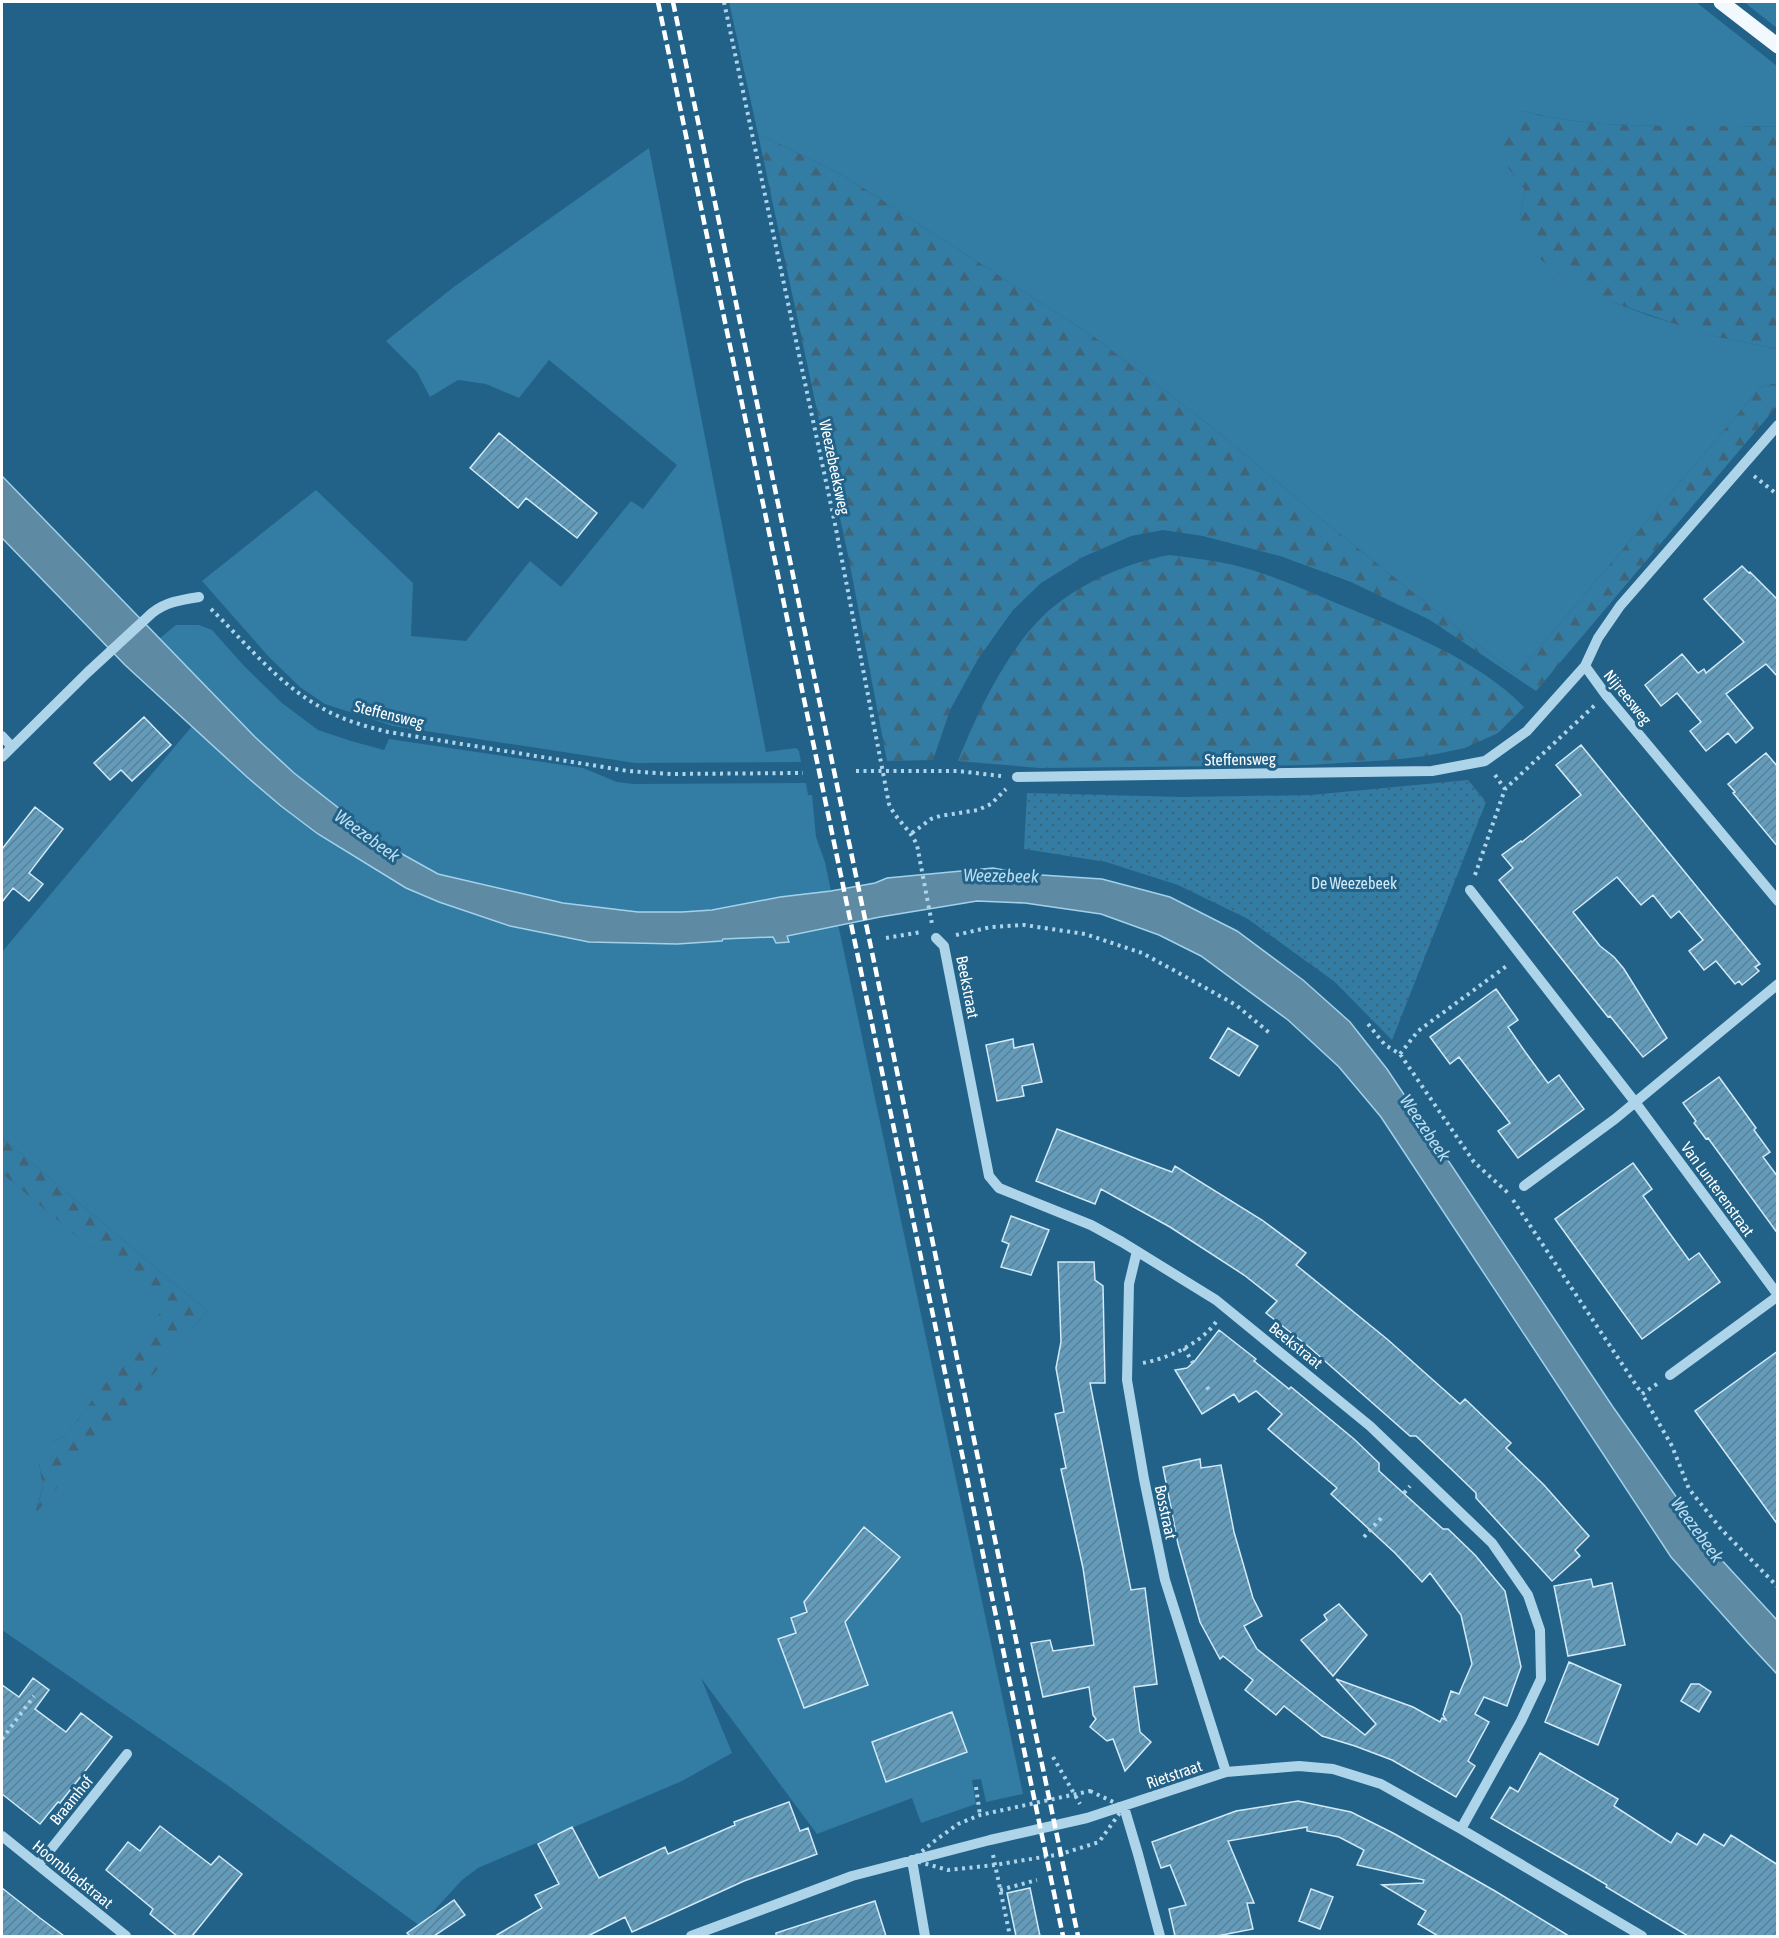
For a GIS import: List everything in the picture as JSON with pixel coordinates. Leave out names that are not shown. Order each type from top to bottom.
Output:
[{"type":"main road","points":[[1721,2],[1778,46]]},
{"type":"street","name":"Nijreesweg","points":[[1778,424],[1620,606],[1598,638],[1585,666],[1606,695],[1778,901]]},
{"type":"street","points":[[2,757],[106,655],[152,614],[162,606],[174,601],[199,597]]},
{"type":"street","name":"Steffensweg","points":[[1017,777],[1432,771],[1458,767],[1485,761],[1527,731],[1585,666]]},
{"type":"street","points":[[2,736],[12,747]]},
{"type":"street","name":"Van Lunterenstraat","points":[[1470,890],[1635,1102],[1778,1295],[1670,1375]]},
{"type":"street","name":"Beekstraat","points":[[935,934],[944,946],[989,1176],[993,1183],[999,1188],[1091,1225],[1137,1251],[1226,1308],[1370,1426],[1421,1474],[1492,1543],[1528,1595],[1540,1630],[1541,1679],[1521,1721],[1461,1829]]},
{"type":"street","points":[[1524,1186],[1615,1119],[1778,984]]},
{"type":"street","name":"Bosstraat","points":[[1137,1251],[1129,1284],[1127,1380],[1142,1468],[1166,1580],[1226,1772]]},
{"type":"street","name":"Braamhof","points":[[39,1864],[126,1755]]},
{"type":"street","name":"Rietstraat","points":[[691,1936],[852,1876],[990,1840],[1087,1818],[1226,1772],[1299,1766],[1333,1768],[1381,1784],[1642,1936]]},
{"type":"street","points":[[1124,1806],[1160,1936]]},
{"type":"street","name":"Hoornbladstraat","points":[[2,1836],[125,1936]]},
{"type":"street","points":[[912,1860],[925,1936]]},
{"type":"path","name":"Weezebeeksweg","points":[[724,2],[835,524],[889,804],[897,819],[912,833],[918,850],[935,934]]},
{"type":"path","points":[[1743,465],[1778,495]]},
{"type":"path","name":"Steffensweg","points":[[199,597],[298,693],[323,709],[355,723],[388,732],[628,771],[670,774],[803,773]]},
{"type":"path","points":[[1470,890],[1505,789],[1606,695]]},
{"type":"path","points":[[856,771],[958,771],[1017,777]]},
{"type":"path","points":[[912,833],[940,816],[968,813],[991,804],[1017,777]]},
{"type":"path","points":[[935,934],[960,935],[991,927],[1024,925],[1085,934],[1142,953],[1236,1005],[1272,1035]]},
{"type":"path","points":[[886,938],[922,932]]},
{"type":"path","points":[[1400,1054],[1418,1031],[1520,956]]},
{"type":"path","points":[[1368,1024],[1385,1045],[1400,1054],[1474,1162],[1510,1196],[1642,1394],[1672,1446],[1689,1489],[1721,1529],[1778,1587]]},
{"type":"path","points":[[1510,1196],[1524,1186]]},
{"type":"path","points":[[1127,1365],[1158,1360],[1184,1348],[1210,1330],[1226,1308]]},
{"type":"path","points":[[1184,1348],[1193,1363]]},
{"type":"path","points":[[1642,1394],[1670,1375]]},
{"type":"path","points":[[1207,1387],[1210,1392]]},
{"type":"path","points":[[1364,1537],[1383,1516]]},
{"type":"path","points":[[2,1739],[34,1696]]},
{"type":"path","points":[[1053,1757],[1087,1818]]},
{"type":"path","points":[[976,1787],[980,1815]]},
{"type":"path","points":[[1090,1791],[1124,1806],[1099,1842],[1061,1854],[948,1870],[912,1860],[958,1824],[980,1815],[1090,1791]]},
{"type":"path","points":[[990,1840],[1010,1936]]},
{"type":"path","points":[[1000,1890],[1037,1880]]},
{"type":"green space","points":[[729,2],[1696,2],[1777,66],[1777,127],[1618,125],[1555,118],[1523,111],[1518,180],[1525,190],[1520,217],[1536,256],[1613,302],[1715,336],[1777,349],[1777,386],[1774,384],[1761,387],[1516,675],[1326,523],[1212,427],[1094,337],[841,174],[758,134]]},
{"type":"green space","points":[[1744,2],[1777,2],[1777,28]]},
{"type":"green space","points":[[1523,111],[1555,118],[1618,125],[1777,127],[1777,349],[1715,336],[1613,302],[1578,287],[1536,256],[1525,239],[1520,217],[1525,190],[1499,156],[1502,135],[1507,123]]},
{"type":"green space","points":[[758,134],[841,174],[1094,337],[1212,427],[1326,523],[1516,675],[1761,387],[1774,384],[1777,386],[1777,406],[1536,691],[1430,620],[1351,582],[1280,556],[1203,536],[1163,530],[1131,536],[1083,557],[1041,583],[1013,610],[978,659],[950,710],[933,760],[887,761],[849,560]]},
{"type":"green space","points":[[649,148],[766,752],[796,748],[799,751],[801,762],[635,763],[393,726],[325,704],[300,687],[268,656],[202,581],[316,490],[413,583],[411,636],[466,641],[530,561],[561,587],[631,501],[643,509],[677,465],[549,360],[519,398],[486,384],[458,380],[430,397],[417,372],[386,341],[455,286]]},
{"type":"green space","points":[[1169,555],[1249,569],[1385,623],[1436,646],[1484,674],[1524,707],[1498,733],[1465,748],[1391,760],[1308,765],[1040,768],[958,761],[998,676],[1026,635],[1041,618],[1069,595],[1096,580],[1124,567]]},
{"type":"green space","points":[[176,625],[199,625],[212,630],[282,703],[318,730],[384,750],[389,739],[583,768],[617,782],[634,784],[806,783],[808,795],[812,795],[816,837],[825,862],[831,891],[780,897],[712,910],[638,912],[563,903],[438,874],[386,845],[294,773],[255,737],[159,639]]},
{"type":"green space","points":[[193,725],[247,777],[318,834],[406,888],[439,902],[510,926],[589,942],[773,937],[776,943],[789,942],[787,936],[838,924],[1023,1794],[986,1802],[981,1779],[972,1780],[976,1804],[921,1823],[912,1798],[817,1834],[701,1678],[732,1753],[682,1781],[478,1868],[462,1880],[420,1926],[230,1787],[2,1630],[2,1173],[164,1309],[65,1436],[53,1442],[39,1463],[43,1486],[36,1511],[207,1311],[2,1138],[2,952]]},
{"type":"green space","name":"De Weezebeek","points":[[1468,780],[1486,802],[1392,1040],[1335,982],[1248,919],[1178,885],[1106,862],[1024,849],[1027,793],[1183,797],[1311,795]]},
{"type":"green space","points":[[2,1138],[207,1311],[36,1513],[43,1486],[39,1462],[44,1451],[53,1442],[65,1436],[163,1309],[2,1173]]},
{"type":"water","name":"Weezebeek","points":[[2,476],[255,737],[294,773],[386,845],[438,874],[563,903],[638,912],[682,912],[712,910],[780,897],[831,891],[875,883],[887,878],[993,868],[1026,874],[1102,879],[1170,897],[1237,931],[1303,980],[1350,1022],[1387,1069],[1613,1407],[1718,1556],[1777,1620],[1777,1674],[1671,1557],[1381,1117],[1339,1067],[1288,1020],[1201,956],[1159,935],[1101,914],[1025,903],[977,901],[880,917],[787,936],[789,942],[776,943],[773,937],[677,944],[589,942],[510,926],[439,902],[406,888],[318,834],[247,777],[125,665],[2,538]]},
{"type":"building","points":[[499,433],[597,513],[577,538],[526,498],[518,508],[470,468]]},
{"type":"building","points":[[1742,566],[1778,600],[1778,677],[1766,664],[1726,694],[1753,728],[1736,743],[1728,733],[1706,751],[1690,731],[1701,722],[1677,693],[1661,706],[1645,685],[1682,654],[1698,673],[1704,669],[1706,673],[1744,642],[1704,599]]},
{"type":"building","points":[[144,717],[171,745],[132,781],[121,770],[110,780],[94,763]]},
{"type":"building","points":[[1581,745],[1760,964],[1755,967],[1759,971],[1742,985],[1739,981],[1735,984],[1716,961],[1704,970],[1689,951],[1703,940],[1679,911],[1671,918],[1653,895],[1641,905],[1617,877],[1573,912],[1600,946],[1624,969],[1667,1038],[1643,1057],[1610,1016],[1608,1017],[1499,880],[1513,868],[1502,855],[1581,795],[1556,765]]},
{"type":"building","points":[[1766,753],[1778,767],[1778,847],[1728,784]]},
{"type":"building","points":[[35,807],[63,829],[29,873],[43,884],[29,901],[13,888],[2,902],[2,849]]},
{"type":"building","points":[[1496,989],[1518,1020],[1508,1027],[1548,1083],[1559,1075],[1584,1109],[1518,1158],[1498,1131],[1510,1123],[1459,1057],[1450,1064],[1430,1037]]},
{"type":"building","points":[[1228,1028],[1258,1046],[1239,1076],[1210,1058]]},
{"type":"building","points":[[1013,1039],[1014,1048],[1033,1044],[1042,1082],[1022,1086],[1024,1096],[997,1101],[986,1045]]},
{"type":"building","points":[[1719,1077],[1756,1128],[1754,1130],[1770,1152],[1763,1157],[1778,1177],[1778,1234],[1708,1138],[1706,1139],[1694,1123],[1696,1121],[1683,1103]]},
{"type":"building","points":[[1057,1129],[1172,1172],[1175,1166],[1262,1220],[1306,1253],[1296,1265],[1387,1339],[1460,1404],[1465,1399],[1511,1443],[1506,1448],[1544,1485],[1589,1536],[1575,1550],[1580,1556],[1552,1581],[1476,1498],[1476,1493],[1416,1436],[1410,1436],[1309,1347],[1266,1313],[1277,1301],[1244,1275],[1170,1227],[1101,1189],[1095,1204],[1036,1181]]},
{"type":"building","points":[[1633,1163],[1652,1189],[1643,1196],[1689,1260],[1699,1253],[1720,1282],[1642,1339],[1555,1219]]},
{"type":"building","points":[[1011,1216],[1049,1230],[1031,1275],[1001,1267],[1009,1244],[1002,1241]]},
{"type":"building","points":[[1058,1262],[1094,1262],[1095,1280],[1103,1286],[1105,1383],[1090,1383],[1131,1590],[1145,1588],[1157,1684],[1134,1687],[1140,1732],[1151,1742],[1125,1771],[1113,1739],[1107,1741],[1090,1727],[1096,1719],[1093,1715],[1089,1687],[1043,1697],[1031,1643],[1050,1640],[1053,1651],[1094,1645],[1083,1568],[1061,1469],[1066,1468],[1055,1414],[1064,1412],[1056,1368],[1061,1342]]},
{"type":"building","points":[[1219,1330],[1256,1359],[1254,1361],[1289,1389],[1291,1387],[1354,1439],[1379,1463],[1379,1471],[1443,1529],[1448,1529],[1475,1555],[1505,1591],[1521,1667],[1507,1706],[1484,1697],[1475,1714],[1489,1722],[1468,1761],[1475,1766],[1456,1797],[1392,1760],[1322,1736],[1284,1706],[1276,1715],[1245,1690],[1253,1680],[1223,1656],[1220,1659],[1200,1622],[1178,1544],[1163,1467],[1200,1459],[1201,1468],[1221,1465],[1234,1532],[1253,1598],[1262,1616],[1244,1626],[1257,1649],[1365,1735],[1376,1724],[1336,1679],[1413,1707],[1440,1722],[1442,1718],[1446,1720],[1443,1715],[1451,1691],[1459,1694],[1472,1664],[1461,1615],[1430,1573],[1422,1582],[1395,1553],[1331,1494],[1337,1488],[1268,1429],[1282,1414],[1256,1391],[1239,1402],[1234,1394],[1202,1414],[1175,1370],[1187,1368],[1194,1362]]},
{"type":"building","points":[[1778,1351],[1778,1525],[1695,1411]]},
{"type":"building","points":[[864,1527],[900,1557],[845,1622],[868,1685],[804,1708],[778,1639],[796,1633],[791,1618],[807,1612],[804,1602]]},
{"type":"building","points":[[1591,1579],[1593,1587],[1612,1583],[1625,1645],[1568,1656],[1554,1586]]},
{"type":"building","points":[[1339,1604],[1367,1635],[1333,1676],[1301,1640],[1327,1620],[1324,1615]]},
{"type":"building","points":[[1569,1662],[1621,1685],[1598,1745],[1545,1722]]},
{"type":"building","points":[[33,1678],[49,1690],[35,1709],[66,1732],[81,1713],[112,1737],[60,1803],[58,1802],[40,1824],[2,1794],[2,1685],[19,1697]]},
{"type":"building","points":[[1691,1684],[1699,1684],[1711,1692],[1699,1712],[1681,1701]]},
{"type":"building","points":[[952,1712],[967,1752],[886,1782],[872,1742]]},
{"type":"building","points":[[1540,1753],[1618,1799],[1614,1806],[1671,1843],[1677,1833],[1697,1845],[1704,1834],[1724,1846],[1731,1835],[1778,1865],[1778,1936],[1688,1936],[1606,1887],[1607,1885],[1491,1818],[1510,1787],[1518,1792]]},
{"type":"building","points":[[1298,1801],[1351,1812],[1495,1891],[1569,1936],[1438,1936],[1418,1924],[1426,1911],[1382,1885],[1423,1883],[1424,1880],[1357,1865],[1364,1850],[1339,1837],[1307,1831],[1307,1827],[1228,1841],[1254,1903],[1247,1903],[1253,1929],[1217,1936],[1175,1936],[1169,1909],[1186,1905],[1170,1865],[1161,1868],[1152,1842],[1236,1811]]},
{"type":"building","points":[[789,1802],[800,1831],[808,1828],[817,1854],[744,1881],[632,1932],[625,1917],[588,1936],[495,1936],[542,1908],[535,1895],[559,1884],[538,1844],[572,1827],[599,1878],[665,1847],[668,1854],[735,1825],[734,1822]]},
{"type":"building","points":[[160,1826],[211,1865],[219,1856],[242,1874],[192,1936],[177,1936],[150,1914],[153,1909],[106,1870],[128,1842],[140,1851]]},
{"type":"building","points":[[2,1888],[40,1918],[64,1936],[2,1936]]},
{"type":"building","points":[[1030,1888],[1040,1936],[1016,1936],[1007,1893]]},
{"type":"building","points":[[1311,1889],[1333,1897],[1320,1929],[1299,1921]]},
{"type":"building","points":[[454,1900],[465,1915],[434,1936],[410,1936],[407,1933]]},
{"type":"building","points":[[875,1901],[886,1936],[776,1936],[776,1933]]},
{"type":"railway","points":[[658,2],[1063,1936]]},
{"type":"railway","points":[[673,2],[1078,1936]]}]
